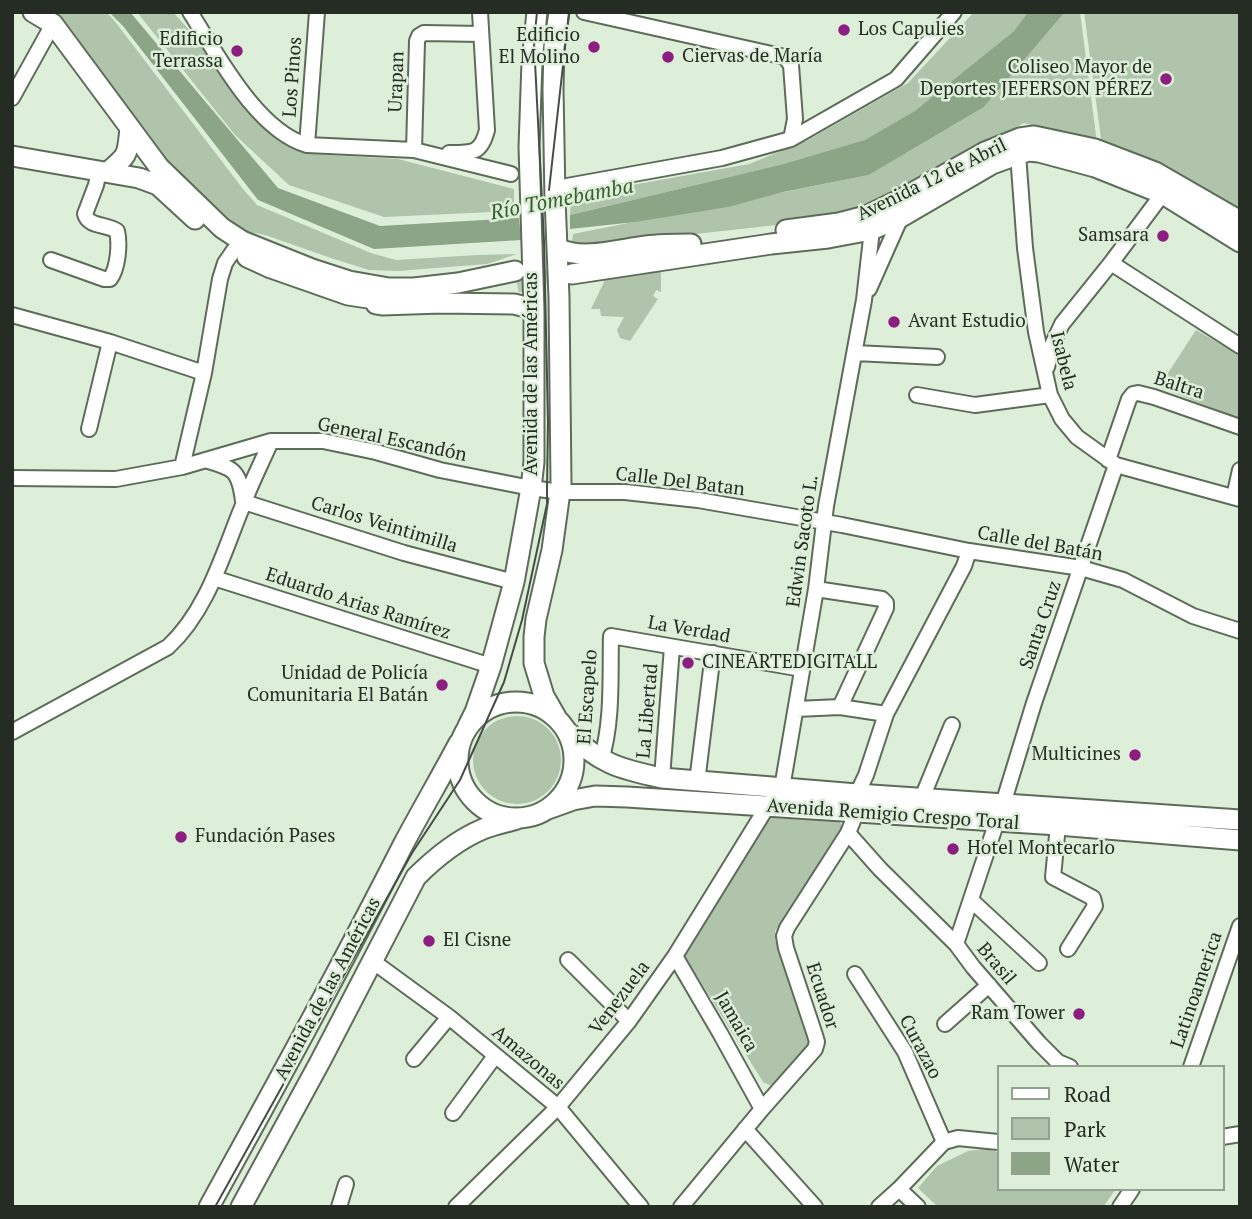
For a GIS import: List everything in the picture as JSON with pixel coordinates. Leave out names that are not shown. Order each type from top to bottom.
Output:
[{"type":"main road","points":[[33,12],[53,24],[159,167],[222,228],[242,241],[312,269],[349,288],[363,301],[382,305],[514,304],[534,311]]},
{"type":"main road","name":"Avenida de las Américas","points":[[209,1207],[475,712],[491,666],[514,582],[534,462],[533,248],[529,148],[530,90],[537,12]]},
{"type":"main road","name":"Avenida de las Américas","points":[[559,12],[554,57],[555,164],[561,193],[564,257],[559,298],[561,492],[552,551],[536,618],[534,663],[544,696],[561,724]]},
{"type":"main road","points":[[110,173],[126,155],[130,128]]},
{"type":"main road","name":"Avenida 12 de Abril","points":[[771,244],[828,239],[873,221],[985,152],[1020,138],[1034,136],[1096,149],[1155,172],[1168,188],[1240,242]]},
{"type":"main road","name":"Avenida 12 de Abril","points":[[564,257],[901,217],[992,164],[1028,151],[1168,188],[1240,221]]},
{"type":"main road","points":[[110,173],[124,169],[127,162],[136,157],[148,154]]},
{"type":"main road","points":[[12,156],[110,173],[158,185],[209,232],[234,250],[271,268],[388,301],[434,299],[516,277]]},
{"type":"main road","points":[[564,257],[771,244]]},
{"type":"main road","points":[[559,298],[573,281],[582,278],[727,256],[771,244]]},
{"type":"main road","points":[[349,288],[470,276],[513,266],[533,248]]},
{"type":"main road","points":[[518,701],[545,709],[561,724],[573,745],[575,759],[573,774],[559,800],[535,815],[520,818],[503,817],[487,811],[474,801],[464,787],[457,768],[457,755],[463,734],[484,711],[505,702],[518,701]]},
{"type":"main road","name":"Avenida Remigio Crespo Toral","points":[[561,724],[581,746],[601,760],[631,772],[662,778],[782,788],[857,803],[1000,813],[1240,820]]},
{"type":"main road","name":"Avenida Remigio Crespo Toral","points":[[548,809],[595,796],[767,807],[922,798],[1058,825],[1240,840]]},
{"type":"main road","name":"Avenida de las Américas","points":[[241,1207],[416,877],[433,859],[453,844],[484,828],[520,818]]},
{"type":"street","points":[[190,12],[241,91],[258,112],[296,142],[307,145],[463,153],[477,150],[484,144],[487,130],[480,12]]},
{"type":"street","name":"Los Pinos","points":[[307,145],[317,12]]},
{"type":"street","points":[[584,12],[785,57],[791,65],[795,119],[791,139]]},
{"type":"street","points":[[561,193],[722,159],[791,139],[896,79],[954,12]]},
{"type":"street","points":[[12,98],[53,24]]},
{"type":"street","name":"Urapan","points":[[418,151],[419,36],[424,33],[481,34]]},
{"type":"street","points":[[418,151],[511,174]]},
{"type":"street","points":[[555,164],[571,176],[713,153],[722,159]]},
{"type":"street","name":"Isabela","points":[[1018,153],[1036,332],[1050,395],[1062,419],[1077,437],[1112,462],[1237,498]]},
{"type":"street","points":[[51,260],[104,279],[110,279],[114,274],[119,240],[117,231],[89,222],[85,214],[96,185],[110,173]]},
{"type":"street","points":[[1045,371],[1062,324],[1168,188]]},
{"type":"street","name":"Edwin Sacoto L.","points":[[864,300],[901,217]]},
{"type":"street","name":"Edwin Sacoto L.","points":[[782,788],[816,589],[824,523],[864,300],[873,221]]},
{"type":"street","points":[[181,467],[204,373],[220,279],[225,263],[234,250]]},
{"type":"street","points":[[1111,263],[1240,346]]},
{"type":"street","points":[[12,315],[110,342],[204,373]]},
{"type":"street","points":[[89,429],[110,342]]},
{"type":"street","points":[[855,353],[937,357]]},
{"type":"street","name":"Baltra","points":[[1112,462],[1129,399],[1133,394],[1154,397],[1240,427]]},
{"type":"street","points":[[917,396],[975,405],[1050,395]]},
{"type":"street","points":[[12,732],[168,647],[179,636],[214,578],[271,440]]},
{"type":"street","name":"General Escandón","points":[[12,478],[116,479],[181,467],[271,440],[323,441],[440,470],[531,488]]},
{"type":"street","points":[[205,460],[228,467],[238,476],[244,502]]},
{"type":"street","name":"Santa Cruz","points":[[1000,813],[1034,703],[1081,568],[1112,462]]},
{"type":"street","points":[[1237,498],[1240,470]]},
{"type":"street","name":"Calle Del Batan","points":[[531,488],[561,492],[654,494],[824,523]]},
{"type":"street","name":"Carlos Veintimilla","points":[[244,502],[404,553],[514,582]]},
{"type":"street","name":"Calle del Batán","points":[[824,523],[969,551],[1081,568],[1123,580],[1193,616],[1240,631]]},
{"type":"street","name":"Ecuador","points":[[681,1207],[762,1108],[815,1049],[817,1042],[784,936],[848,833],[886,715],[964,566],[969,551]]},
{"type":"street","name":"Eduardo Arias Ramírez","points":[[214,578],[491,666]]},
{"type":"street","points":[[816,589],[883,599],[886,603],[840,707]]},
{"type":"street","points":[[1186,630],[1193,616]]},
{"type":"street","name":"La Verdad","points":[[611,636],[802,669]]},
{"type":"street","name":"El Escapelo","points":[[601,760],[606,746],[611,636]]},
{"type":"street","name":"La Libertad","points":[[662,778],[672,647]]},
{"type":"street","points":[[697,782],[713,653]]},
{"type":"street","points":[[796,709],[840,707],[886,715]]},
{"type":"street","name":"Santa Cruz","points":[[1017,760],[1027,754],[1041,711]]},
{"type":"street","points":[[922,798],[952,725]]},
{"type":"street","name":"Venezuela","points":[[456,1207],[558,1107],[629,1021],[675,957],[767,807],[782,788]]},
{"type":"street","name":"Brasil","points":[[1000,813],[956,944],[1039,1043],[1061,1065]]},
{"type":"street","points":[[1058,825],[1053,877],[1093,898],[1096,906],[1068,949]]},
{"type":"street","points":[[848,833],[891,881],[956,944]]},
{"type":"street","points":[[971,900],[1039,963]]},
{"type":"street","name":"Latinoamerica","points":[[1192,1065],[1239,929]]},
{"type":"street","name":"Jamaica","points":[[675,957],[762,1108]]},
{"type":"street","name":"Amazonas","points":[[372,960],[449,1017],[558,1107],[641,1207]]},
{"type":"street","points":[[568,960],[629,1021]]},
{"type":"street","name":"Curazao","points":[[855,974],[905,1052],[944,1142]]},
{"type":"street","points":[[945,1024],[989,985]]},
{"type":"street","points":[[414,1059],[449,1017]]},
{"type":"street","points":[[453,1114],[495,1056]]},
{"type":"street","points":[[745,1129],[815,1207]]},
{"type":"street","points":[[879,1207],[944,1142],[958,1138],[996,1142]]},
{"type":"street","points":[[339,1207],[346,1184]]},
{"type":"street","points":[[899,1189],[918,1207]]},
{"type":"street","points":[[1120,1207],[1131,1191]]},
{"type":"green space","points":[[51,12],[106,12],[257,205],[371,253],[396,260],[517,254],[487,264],[398,271],[369,270],[265,235],[233,229],[154,149],[64,21]]},
{"type":"green space","points":[[137,12],[173,12],[191,32],[245,107],[298,150],[326,155],[398,159],[514,189],[514,211],[384,217],[289,185],[235,135]]},
{"type":"green space","points":[[974,12],[1028,12],[1014,31],[899,125],[840,151],[570,215],[571,196],[749,164],[808,140],[908,83]]},
{"type":"green space","points":[[1065,12],[1080,12],[1097,143],[1024,123],[885,197],[839,218],[571,248],[573,234],[869,175],[984,107]]},
{"type":"green space","name":"Coliseo Mayor de Deportes JEFERSON PÉREZ","points":[[1084,12],[1240,12],[1240,216],[1102,146]]},
{"type":"green space","points":[[661,270],[661,292],[656,290],[653,296],[658,299],[630,341],[620,338],[617,330],[624,317],[601,316],[600,309],[591,309],[604,282],[604,276]]},
{"type":"green space","points":[[1196,330],[1240,355],[1240,419],[1159,387]]},
{"type":"green space","points":[[517,716],[542,723],[554,735],[561,760],[554,785],[542,797],[517,804],[492,797],[480,785],[473,760],[480,735],[492,723]]},
{"type":"green space","points":[[768,818],[837,818],[841,824],[841,832],[775,931],[776,943],[812,1033],[811,1042],[779,1082],[772,1086],[763,1082],[684,955]]},
{"type":"green space","points":[[985,1149],[996,1152],[996,1191],[1115,1191],[1103,1207],[938,1207],[918,1188],[937,1166],[968,1151]]},
{"type":"water","points":[[109,12],[130,12],[278,188],[380,226],[519,218],[521,240],[374,249],[258,200],[123,26]]},
{"type":"water","points":[[1028,12],[1065,12],[984,107],[869,175],[783,192],[728,207],[570,229],[570,215],[784,164],[865,140],[915,111],[1014,31]]},
{"type":"tunnel","points":[[517,283],[572,274]]},
{"type":"tram line","points":[[215,1207],[412,853],[460,780],[504,682],[522,620],[547,504],[544,241],[534,42],[537,12]]},
{"type":"tram line","points":[[549,190],[569,12]]},
{"type":"place","name":"Los Capulies","points":[[844,30]]},
{"type":"place","name":"Edificio El Molino","points":[[594,47]]},
{"type":"place","name":"Edificio Terrassa","points":[[237,51]]},
{"type":"place","name":"Ciervas de María","points":[[668,57]]},
{"type":"place","name":"Coliseo Mayor de Deportes JEFERSON PÉREZ","points":[[1166,79]]},
{"type":"place","name":"Samsara","points":[[1163,236]]},
{"type":"place","name":"Avant Estudio","points":[[894,322]]},
{"type":"place","name":"CINEARTEDIGITALL","points":[[688,663]]},
{"type":"place","name":"Unidad de Policía Comunitaria El Batán","points":[[442,685]]},
{"type":"place","name":"Multicines","points":[[1135,755]]},
{"type":"place","name":"Fundación Pases","points":[[181,837]]},
{"type":"place","name":"Hotel Montecarlo","points":[[953,849]]},
{"type":"place","name":"El Cisne","points":[[429,941]]},
{"type":"place","name":"Ram Tower","points":[[1079,1014]]},
{"type":"water label","name":"Río Tomebamba","points":[[562,200]]}]
